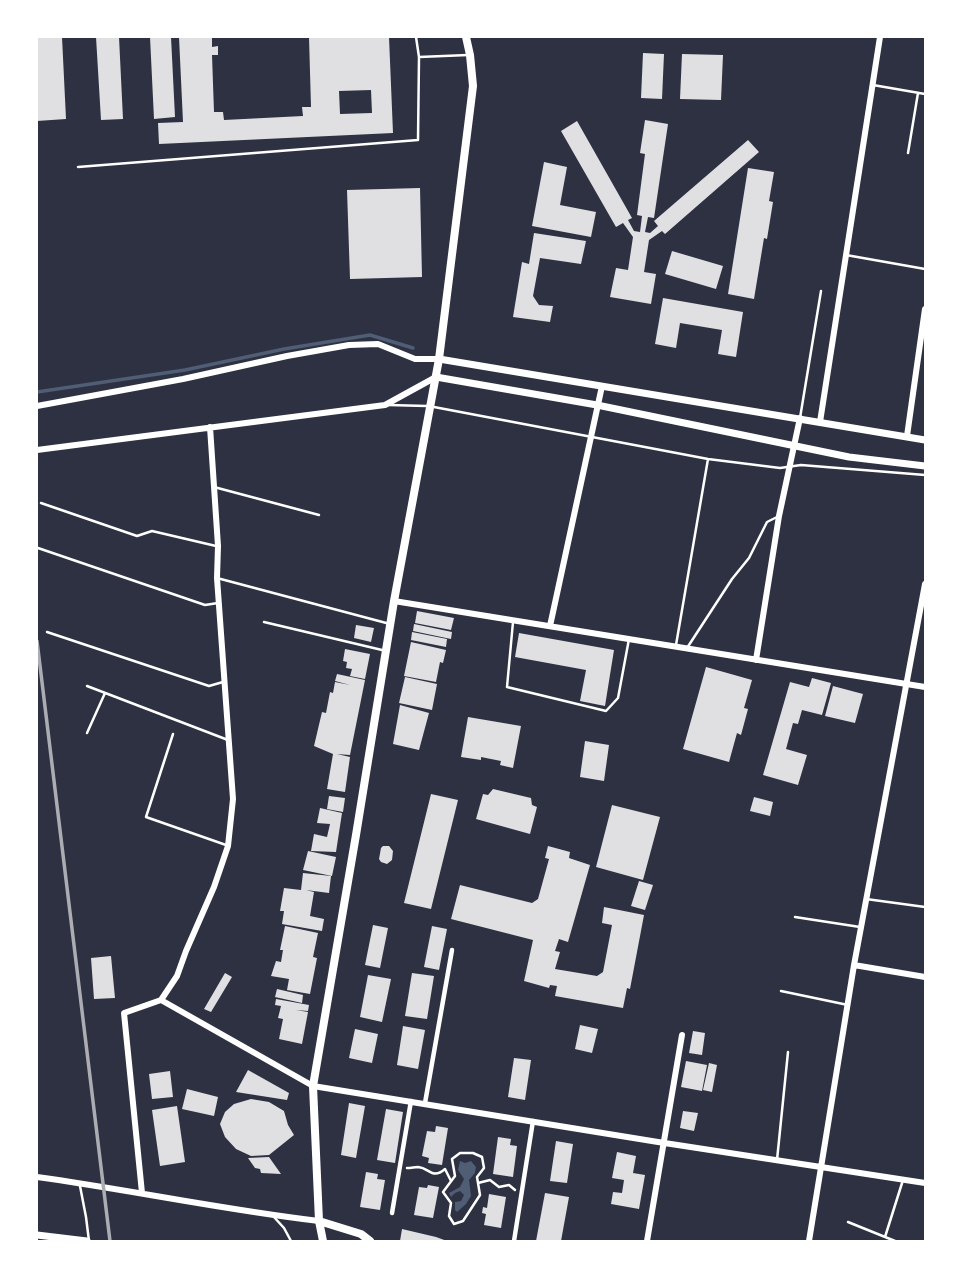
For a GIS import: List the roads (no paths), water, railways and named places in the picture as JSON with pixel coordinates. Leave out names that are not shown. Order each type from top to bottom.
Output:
[{"type":"main road","points":[[323,1241],[319,1221],[313,1086],[394,601],[439,359],[473,86],[466,37]]},
{"type":"main road","points":[[319,1221],[360,1234],[370,1241]]},
{"type":"street","points":[[820,422],[880,37]]},
{"type":"street","points":[[907,436],[925,309]]},
{"type":"street","points":[[37,406],[184,379],[287,356],[349,345],[378,344],[415,359],[439,359],[925,440]]},
{"type":"street","points":[[37,450],[385,405],[436,377],[597,405],[849,457],[925,466]]},
{"type":"street","points":[[550,626],[602,386]]},
{"type":"street","points":[[757,660],[779,516],[800,418]]},
{"type":"street","points":[[142,1193],[124,1013],[162,1000],[177,976],[228,846],[233,799],[217,578],[218,546],[210,427]]},
{"type":"street","points":[[809,1241],[854,965],[925,584]]},
{"type":"street","points":[[394,601],[925,687]]},
{"type":"street","points":[[425,1103],[452,950]]},
{"type":"street","points":[[854,965],[925,977]]},
{"type":"street","points":[[162,1000],[313,1086],[925,1183]]},
{"type":"street","points":[[647,1241],[682,1035]]},
{"type":"street","points":[[392,1213],[411,1101]]},
{"type":"street","points":[[514,1241],[533,1121]]},
{"type":"street","points":[[37,1177],[273,1216],[319,1221]]},
{"type":"street","points":[[37,1235],[88,1241]]},
{"type":"lane","points":[[78,167],[418,140],[419,57],[416,37]]},
{"type":"lane","points":[[419,57],[470,55]]},
{"type":"lane","points":[[873,85],[925,94]]},
{"type":"lane","points":[[908,153],[918,93]]},
{"type":"lane","points":[[846,255],[925,269]]},
{"type":"lane","points":[[800,418],[821,291]]},
{"type":"lane","points":[[385,405],[430,406],[708,459],[780,468],[801,465],[925,475]]},
{"type":"lane","points":[[676,646],[708,459]]},
{"type":"lane","points":[[214,487],[319,515]]},
{"type":"lane","points":[[41,503],[137,536],[152,531],[218,546]]},
{"type":"lane","points":[[687,648],[749,558],[767,522],[779,516]]},
{"type":"lane","points":[[38,548],[205,606],[219,602]]},
{"type":"lane","points":[[217,578],[390,625]]},
{"type":"lane","points":[[513,620],[507,687],[607,710],[618,698],[629,639]]},
{"type":"lane","points":[[264,622],[386,650]]},
{"type":"lane","points":[[47,632],[209,686],[225,681]]},
{"type":"lane","points":[[87,686],[229,740]]},
{"type":"lane","points":[[87,733],[105,693]]},
{"type":"lane","points":[[173,734],[146,817],[228,846]]},
{"type":"lane","points":[[866,899],[925,907]]},
{"type":"lane","points":[[794,917],[861,928]]},
{"type":"lane","points":[[782,991],[848,1005]]},
{"type":"lane","points":[[777,1160],[788,1052]]},
{"type":"lane","points":[[885,1237],[904,1180]]},
{"type":"lane","points":[[80,1183],[88,1241]]},
{"type":"lane","points":[[273,1216],[284,1227],[291,1241]]},
{"type":"lane","points":[[848,1222],[895,1241]]},
{"type":"water","points":[[460,1161],[471,1161],[476,1167],[469,1180],[471,1196],[457,1212],[455,1202],[461,1201],[464,1195],[460,1191],[451,1197],[449,1193],[460,1187],[464,1179],[458,1170]]},
{"type":"waterway","points":[[37,392],[185,370],[284,349],[370,335],[413,348]]},
{"type":"railway","points":[[37,641],[110,1241]]}]
